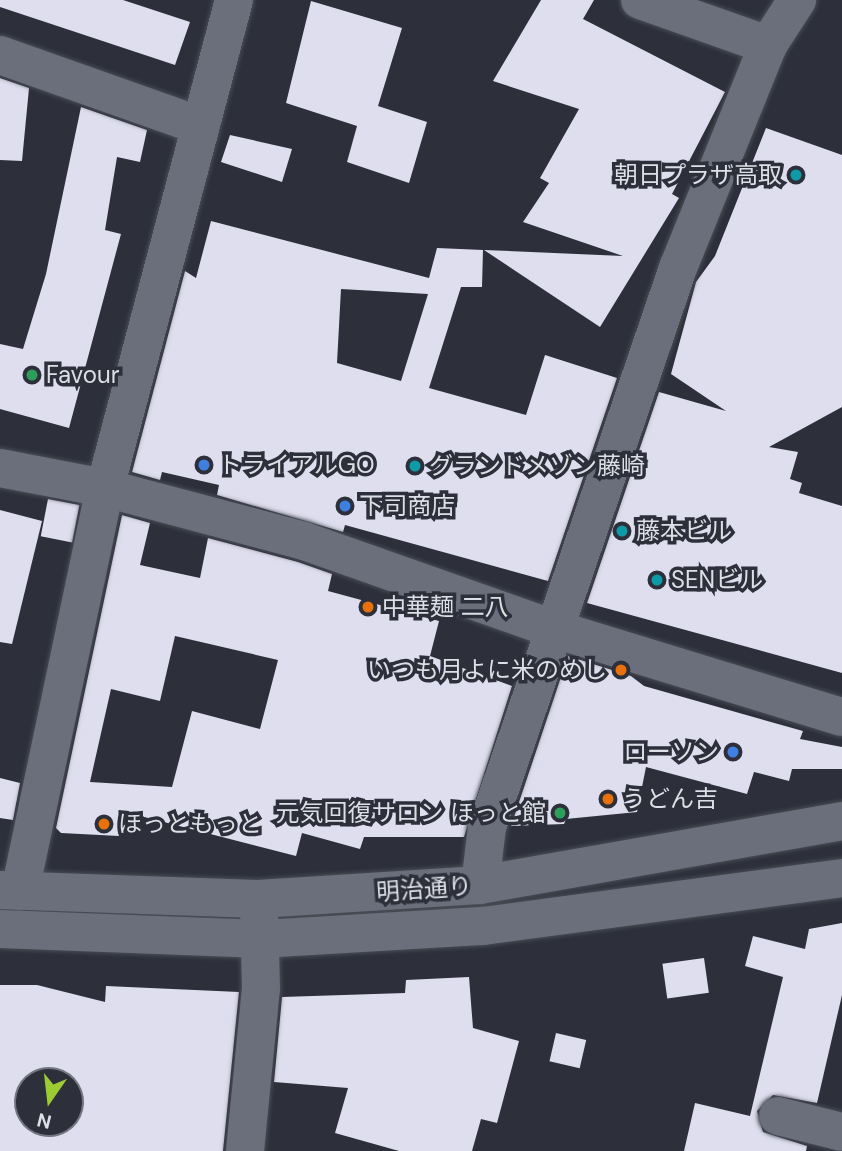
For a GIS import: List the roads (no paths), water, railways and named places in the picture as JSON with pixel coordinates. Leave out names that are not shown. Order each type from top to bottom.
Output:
[{"type":"street","points":[[10,891],[105,488],[198,125],[234,0]]},
{"type":"street","points":[[640,0],[768,45]]},
{"type":"street","points":[[480,886],[487,827],[678,268],[768,45],[797,0]]},
{"type":"street","points":[[0,55],[198,125]]},
{"type":"street","points":[[0,468],[105,488],[304,541],[554,629],[842,717]]},
{"type":"street","name":"明治通り","points":[[10,891],[258,899],[480,886],[842,821]]},
{"type":"street","name":"明治通り","points":[[0,929],[262,939],[483,926],[842,878]]},
{"type":"street","points":[[245,1151],[262,939],[258,899]]},
{"type":"street","points":[[778,1116],[842,1132]]},
{"type":"place","name":"朝日プラザ高取","points":[[796,175]]},
{"type":"place","name":"Favour","points":[[32,375]]},
{"type":"place","name":"トライアルGO","points":[[204,465]]},
{"type":"place","name":"グランドメゾン藤崎","points":[[415,466]]},
{"type":"place","name":"下司商店","points":[[345,506]]},
{"type":"place","name":"藤本ビル","points":[[622,531]]},
{"type":"place","name":"SENビル","points":[[657,580]]},
{"type":"place","name":"中華麺 二八","points":[[368,607]]},
{"type":"place","name":"いつも月よに米のめし","points":[[621,670]]},
{"type":"place","name":"ローソン","points":[[733,752]]},
{"type":"place","name":"うどん吉","points":[[608,799]]},
{"type":"place","name":"元気回復サロン ほっと館","points":[[560,813]]},
{"type":"place","name":"ほっともっと","points":[[104,824]]}]
